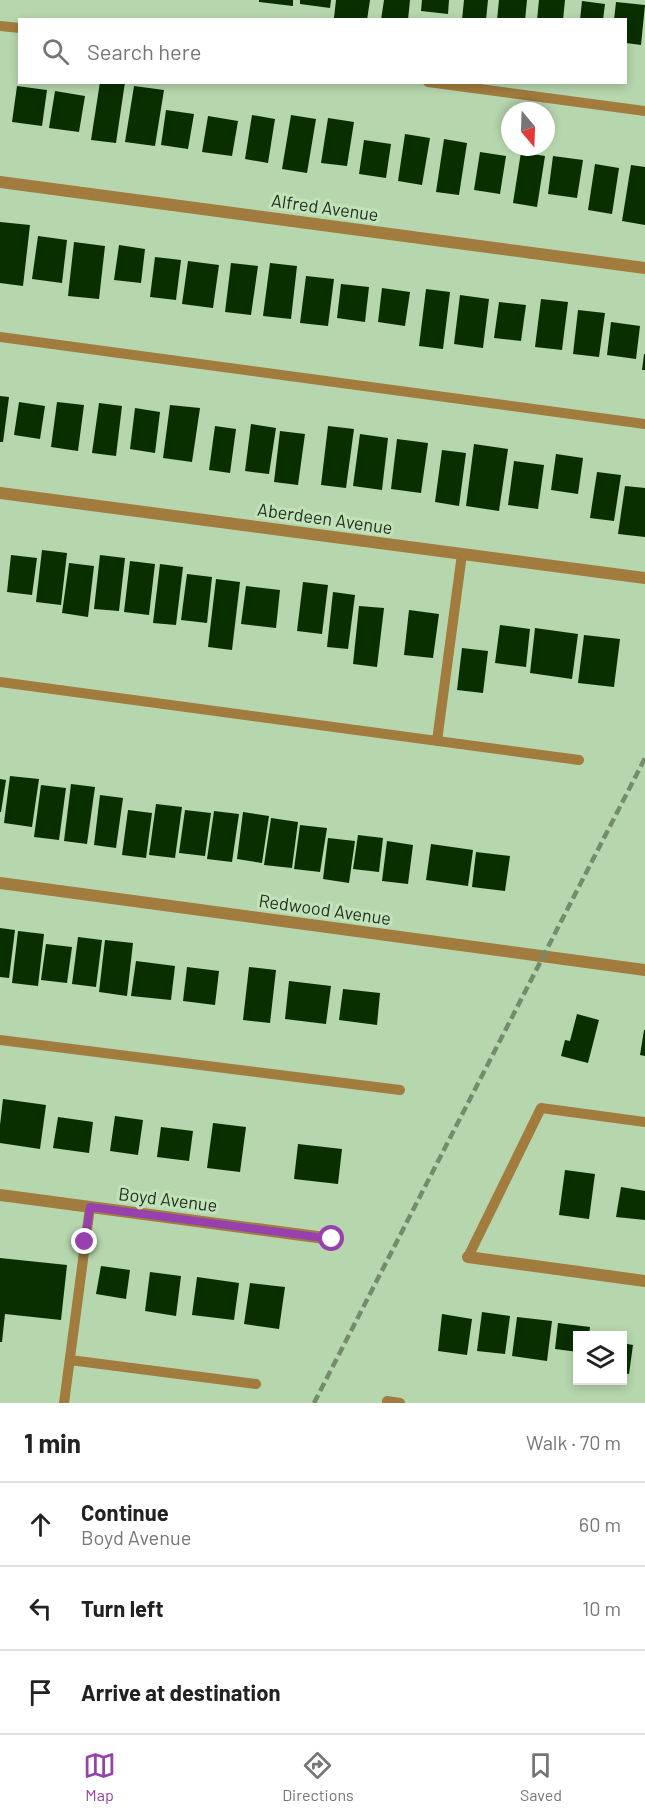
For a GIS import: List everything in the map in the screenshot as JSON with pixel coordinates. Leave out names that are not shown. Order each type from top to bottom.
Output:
[{"type":"street","name":"Alfred Avenue","points":[[0,182],[645,268]]},
{"type":"street","name":"Aberdeen Avenue","points":[[0,493],[645,578]]},
{"type":"street","name":"Redwood Avenue","points":[[0,883],[645,970]]},
{"type":"street","name":"Boyd Avenue","points":[[0,1195],[332,1239]]},
{"type":"street","points":[[468,1257],[645,1281]]},
{"type":"lane","points":[[0,26],[18,28]]},
{"type":"lane","points":[[443,84],[645,111]]},
{"type":"lane","points":[[0,337],[645,424]]},
{"type":"lane","points":[[437,741],[462,554]]},
{"type":"lane","points":[[0,682],[579,760]]},
{"type":"lane","points":[[0,1040],[400,1089]]},
{"type":"lane","points":[[468,1257],[541,1108],[645,1122]]},
{"type":"lane","points":[[64,1403],[90,1207]]},
{"type":"lane","points":[[70,1360],[256,1384]]},
{"type":"lane","points":[[387,1401],[400,1403]]},
{"type":"building","points":[[259,0],[293,0],[293,6],[259,2]]},
{"type":"building","points":[[300,0],[331,0],[330,8],[300,4]]},
{"type":"building","points":[[336,0],[370,0],[367,18],[334,18]]},
{"type":"building","points":[[384,0],[410,0],[408,18],[381,18]]},
{"type":"building","points":[[422,0],[449,0],[448,14],[421,11]]},
{"type":"building","points":[[464,0],[488,0],[486,18],[462,18]]},
{"type":"building","points":[[499,0],[527,0],[525,18],[497,18]]},
{"type":"building","points":[[539,0],[565,0],[563,18],[537,18]]},
{"type":"building","points":[[582,1],[605,4],[603,18],[580,18]]},
{"type":"building","points":[[616,2],[645,5],[641,45],[627,43],[627,18],[614,18]]},
{"type":"building","points":[[100,84],[125,84],[116,143],[91,140]]},
{"type":"building","points":[[17,86],[47,90],[42,126],[12,122]]},
{"type":"building","points":[[134,86],[164,90],[155,146],[125,142]]},
{"type":"building","points":[[55,91],[85,96],[79,132],[49,128]]},
{"type":"building","points":[[166,110],[194,114],[188,149],[161,145]]},
{"type":"building","points":[[252,115],[275,119],[268,163],[245,159]]},
{"type":"building","points":[[291,115],[316,119],[307,173],[282,169]]},
{"type":"building","points":[[208,116],[238,121],[232,156],[202,152]]},
{"type":"building","points":[[328,118],[354,122],[347,166],[321,163]]},
{"type":"building","points":[[405,134],[430,138],[422,185],[398,181]]},
{"type":"building","points":[[444,139],[467,143],[459,195],[436,192]]},
{"type":"building","points":[[364,140],[391,144],[386,178],[359,174]]},
{"type":"building","points":[[480,152],[506,156],[500,194],[474,190]]},
{"type":"building","points":[[520,156],[545,156],[537,207],[513,203]]},
{"type":"building","points":[[553,156],[583,160],[577,198],[548,194]]},
{"type":"building","points":[[595,164],[619,168],[612,214],[588,210]]},
{"type":"building","points":[[631,165],[645,167],[645,225],[622,221]]},
{"type":"building","points":[[0,222],[30,225],[23,286],[0,283]]},
{"type":"building","points":[[38,236],[67,240],[62,283],[32,279]]},
{"type":"building","points":[[74,242],[105,246],[99,299],[68,296]]},
{"type":"building","points":[[119,245],[145,249],[141,283],[114,280]]},
{"type":"building","points":[[155,257],[181,260],[176,300],[150,297]]},
{"type":"building","points":[[188,261],[219,265],[213,308],[182,304]]},
{"type":"building","points":[[231,263],[258,266],[251,315],[225,312]]},
{"type":"building","points":[[270,263],[297,266],[291,319],[263,316]]},
{"type":"building","points":[[306,276],[334,279],[328,326],[300,323]]},
{"type":"building","points":[[341,284],[369,287],[365,322],[337,318]]},
{"type":"building","points":[[382,288],[410,292],[405,326],[378,322]]},
{"type":"building","points":[[426,289],[450,292],[443,349],[419,346]]},
{"type":"building","points":[[460,295],[489,299],[483,348],[454,344]]},
{"type":"building","points":[[541,299],[568,302],[562,350],[535,347]]},
{"type":"building","points":[[499,302],[526,305],[521,341],[494,338]]},
{"type":"building","points":[[578,310],[605,313],[599,357],[573,354]]},
{"type":"building","points":[[611,322],[640,326],[636,359],[607,355]]},
{"type":"building","points":[[644,354],[645,370],[642,370]]},
{"type":"building","points":[[0,396],[9,397],[3,442],[0,442]]},
{"type":"building","points":[[19,402],[45,406],[40,439],[14,435]]},
{"type":"building","points":[[57,402],[84,405],[78,451],[51,447]]},
{"type":"building","points":[[99,403],[122,406],[116,456],[92,453]]},
{"type":"building","points":[[170,405],[200,408],[192,462],[163,458]]},
{"type":"building","points":[[135,408],[160,412],[155,453],[130,449]]},
{"type":"building","points":[[251,424],[276,428],[269,474],[245,471]]},
{"type":"building","points":[[215,426],[236,429],[230,473],[209,470]]},
{"type":"building","points":[[328,426],[354,429],[346,488],[321,485]]},
{"type":"building","points":[[280,431],[305,434],[298,485],[274,482]]},
{"type":"building","points":[[360,434],[388,438],[382,490],[353,486]]},
{"type":"building","points":[[397,439],[428,443],[421,493],[391,489]]},
{"type":"building","points":[[474,444],[508,449],[499,511],[466,506]]},
{"type":"building","points":[[442,450],[466,453],[459,506],[435,502]]},
{"type":"building","points":[[556,454],[583,458],[578,494],[551,490]]},
{"type":"building","points":[[514,461],[544,465],[538,509],[508,505]]},
{"type":"building","points":[[597,472],[621,475],[614,521],[590,518]]},
{"type":"building","points":[[625,486],[645,488],[645,537],[618,534]]},
{"type":"building","points":[[42,550],[67,553],[61,605],[36,602]]},
{"type":"building","points":[[11,555],[37,558],[32,595],[7,592]]},
{"type":"building","points":[[100,555],[125,558],[119,611],[94,609]]},
{"type":"building","points":[[130,561],[155,564],[149,615],[124,612]]},
{"type":"building","points":[[69,563],[94,566],[88,617],[62,613]]},
{"type":"building","points":[[160,564],[183,567],[176,625],[153,623]]},
{"type":"building","points":[[187,574],[212,577],[207,623],[181,620]]},
{"type":"building","points":[[216,579],[240,582],[232,650],[208,647]]},
{"type":"building","points":[[303,582],[328,585],[322,634],[297,631]]},
{"type":"building","points":[[246,586],[280,590],[276,628],[241,624]]},
{"type":"building","points":[[333,592],[355,595],[348,649],[327,647]]},
{"type":"building","points":[[359,606],[384,608],[377,667],[353,664]]},
{"type":"building","points":[[409,610],[439,614],[433,658],[404,655]]},
{"type":"building","points":[[500,625],[530,629],[526,667],[495,663]]},
{"type":"building","points":[[535,628],[578,634],[572,679],[530,673]]},
{"type":"building","points":[[584,635],[620,639],[614,687],[578,683]]},
{"type":"building","points":[[462,648],[488,651],[483,693],[457,690]]},
{"type":"building","points":[[10,776],[39,779],[32,827],[4,823]]},
{"type":"building","points":[[0,779],[6,780],[1,812],[0,812]]},
{"type":"building","points":[[71,784],[95,787],[87,844],[64,841]]},
{"type":"building","points":[[41,785],[66,788],[59,840],[34,837]]},
{"type":"building","points":[[100,795],[123,798],[116,848],[94,845]]},
{"type":"building","points":[[156,804],[182,807],[175,858],[149,855]]},
{"type":"building","points":[[128,810],[152,813],[146,858],[122,855]]},
{"type":"building","points":[[185,810],[211,813],[205,856],[179,853]]},
{"type":"building","points":[[214,811],[239,814],[232,862],[207,859]]},
{"type":"building","points":[[243,812],[269,816],[262,863],[237,859]]},
{"type":"building","points":[[271,818],[298,822],[292,868],[264,865]]},
{"type":"building","points":[[300,825],[327,828],[320,872],[294,869]]},
{"type":"building","points":[[358,835],[383,838],[379,872],[353,869]]},
{"type":"building","points":[[328,838],[355,841],[349,883],[323,879]]},
{"type":"building","points":[[387,841],[413,845],[408,884],[382,881]]},
{"type":"building","points":[[431,844],[473,850],[468,886],[426,880]]},
{"type":"building","points":[[476,852],[510,856],[505,891],[472,887]]},
{"type":"building","points":[[0,928],[15,930],[9,978],[0,977]]},
{"type":"building","points":[[18,931],[44,934],[38,986],[12,983]]},
{"type":"building","points":[[78,937],[102,940],[96,987],[72,984]]},
{"type":"building","points":[[105,940],[133,943],[127,996],[99,992]]},
{"type":"building","points":[[46,944],[72,947],[67,983],[41,980]]},
{"type":"building","points":[[136,961],[175,966],[171,1000],[131,996]]},
{"type":"building","points":[[187,967],[219,971],[215,1005],[183,1001]]},
{"type":"building","points":[[249,967],[276,970],[270,1023],[243,1020]]},
{"type":"building","points":[[289,981],[331,986],[326,1024],[285,1019]]},
{"type":"building","points":[[343,989],[380,993],[377,1025],[339,1020]]},
{"type":"building","points":[[577,1014],[599,1020],[588,1063],[561,1056],[565,1040],[570,1041]]},
{"type":"building","points":[[645,1030],[645,1056],[640,1055]]},
{"type":"building","points":[[3,1099],[46,1105],[40,1149],[0,1143]]},
{"type":"building","points":[[115,1116],[143,1120],[138,1155],[110,1151]]},
{"type":"building","points":[[58,1117],[93,1122],[89,1153],[53,1148]]},
{"type":"building","points":[[213,1123],[246,1127],[240,1172],[207,1168]]},
{"type":"building","points":[[161,1127],[193,1131],[189,1161],[157,1157]]},
{"type":"building","points":[[298,1144],[342,1149],[338,1184],[294,1179]]},
{"type":"building","points":[[565,1170],[595,1174],[589,1219],[559,1215]]},
{"type":"building","points":[[621,1187],[645,1191],[645,1220],[616,1217]]},
{"type":"building","points":[[0,1258],[67,1265],[61,1320],[5,1314],[2,1342],[0,1342]]},
{"type":"building","points":[[101,1266],[130,1270],[126,1299],[96,1294]]},
{"type":"building","points":[[150,1272],[181,1276],[176,1316],[145,1311]]},
{"type":"building","points":[[197,1277],[239,1283],[234,1320],[192,1315]]},
{"type":"building","points":[[250,1283],[285,1287],[279,1329],[244,1324]]},
{"type":"building","points":[[482,1312],[510,1316],[505,1354],[477,1351]]},
{"type":"building","points":[[442,1314],[472,1319],[467,1355],[438,1351]]},
{"type":"building","points":[[517,1317],[552,1321],[547,1361],[512,1356]]},
{"type":"building","points":[[558,1323],[590,1327],[590,1331],[573,1331],[573,1351],[555,1349]]},
{"type":"building","points":[[627,1344],[633,1345],[629,1374],[627,1374]]},
{"type":"railway","points":[[314,1403],[645,758]]},
{"type":"route","points":[[85,1242],[90,1207],[332,1239]]}]
